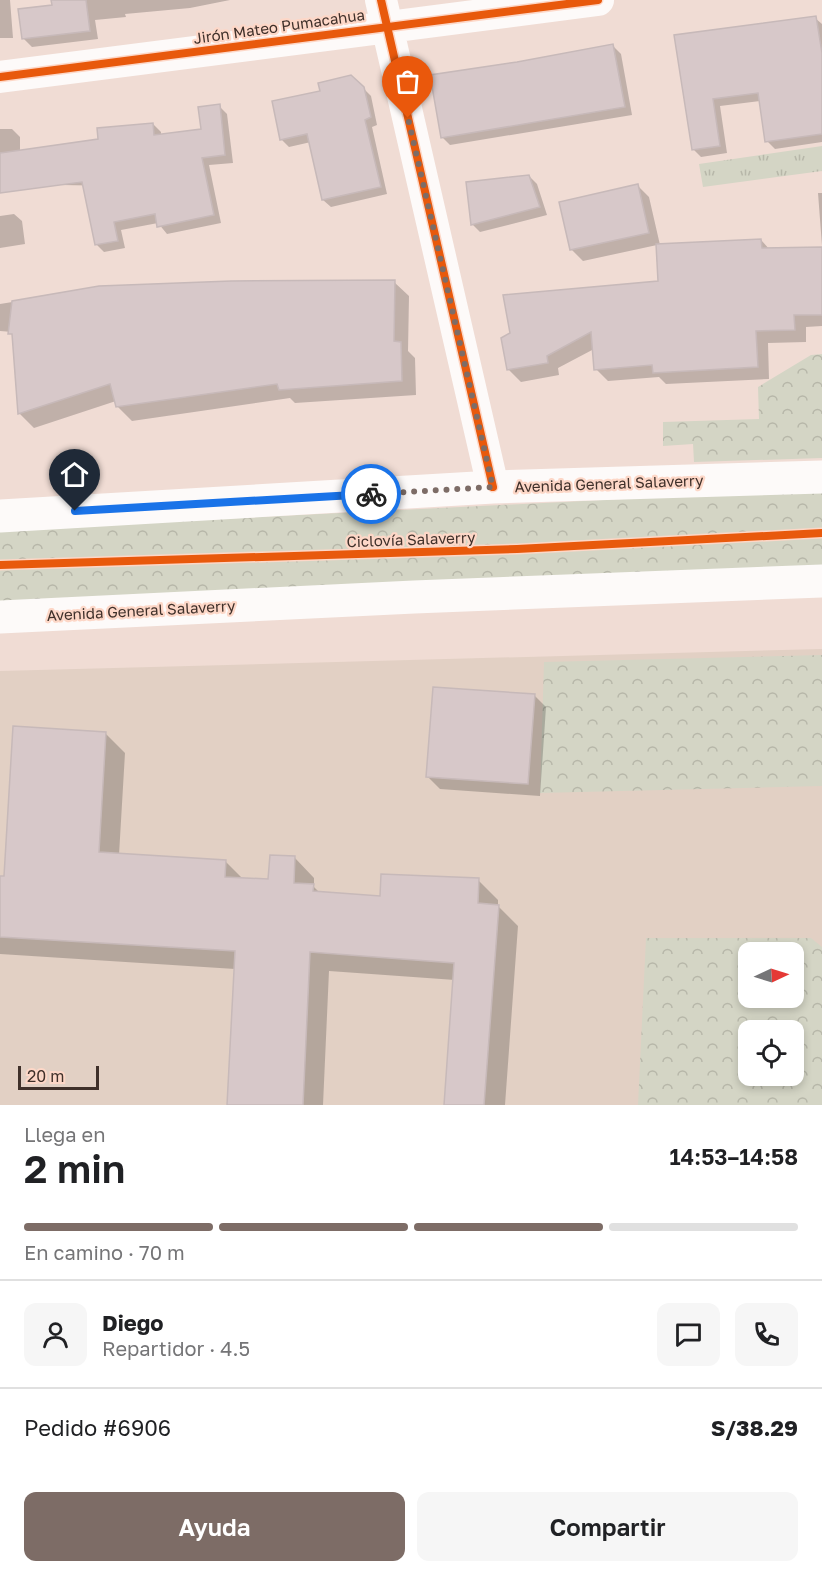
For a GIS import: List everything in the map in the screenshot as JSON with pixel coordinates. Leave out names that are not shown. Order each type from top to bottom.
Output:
[{"type":"main road","name":"Avenida General Salaverry","points":[[0,516],[493,487],[822,477]]},
{"type":"main road","name":"Avenida General Salaverry","points":[[0,617],[414,597],[822,581]]},
{"type":"street","name":"Jirón Mateo Pumacahua","points":[[0,77],[384,13],[598,0]]},
{"type":"street","points":[[384,13],[493,487]]},
{"type":"shaded area","points":[[822,649],[822,1105],[0,1105],[0,671]]},
{"type":"green space","points":[[822,146],[822,171],[703,187],[699,164]]},
{"type":"green space","points":[[822,354],[822,458],[694,462],[693,444],[663,446],[663,422],[759,419],[758,387],[811,355]]},
{"type":"green space","points":[[822,489],[822,567],[0,607],[0,530]]},
{"type":"green space","points":[[822,655],[822,786],[540,793],[544,662]]},
{"type":"green space","points":[[646,938],[811,938],[822,947],[822,1105],[638,1105]]},
{"type":"building","points":[[51,0],[86,0],[90,31],[22,39],[18,9],[52,5]]},
{"type":"building","points":[[816,16],[822,53],[822,134],[765,142],[758,93],[713,99],[720,146],[692,150],[674,35]]},
{"type":"building","points":[[613,44],[625,107],[441,138],[430,75]]},
{"type":"building","points":[[351,75],[364,87],[371,117],[365,120],[381,187],[322,200],[307,134],[280,140],[272,101],[320,91],[318,83]]},
{"type":"building","points":[[220,104],[225,155],[202,158],[214,215],[157,227],[155,214],[114,222],[118,241],[95,245],[82,182],[0,193],[0,153],[98,139],[97,128],[153,123],[154,135],[201,129],[198,107]]},
{"type":"building","points":[[529,175],[540,207],[471,225],[466,182]]},
{"type":"building","points":[[638,184],[649,233],[570,250],[559,202]]},
{"type":"building","points":[[761,239],[762,248],[822,247],[822,315],[794,315],[795,330],[756,331],[758,367],[653,373],[652,365],[594,370],[591,332],[547,356],[548,363],[507,370],[501,338],[510,333],[503,295],[658,281],[656,244]]},
{"type":"building","points":[[395,280],[394,341],[401,342],[402,381],[279,390],[277,384],[116,407],[110,384],[18,414],[12,334],[8,334],[12,301],[99,286],[231,281]]},
{"type":"building","points":[[433,687],[535,694],[528,784],[426,777]]},
{"type":"building","points":[[13,726],[106,732],[99,852],[226,860],[225,877],[268,879],[270,855],[295,856],[294,883],[314,884],[313,891],[380,896],[381,874],[479,878],[478,903],[499,905],[484,1105],[444,1105],[454,963],[310,952],[303,1105],[227,1105],[235,951],[0,937],[0,876],[4,876]]},
{"type":"cycle path","points":[[381,0],[493,487]]},
{"type":"cycle path","points":[[0,77],[598,0]]},
{"type":"cycle path","name":"Ciclovía Salaverry","points":[[0,565],[517,549],[822,533]]},
{"type":"way so far","points":[[371,494],[493,487],[408,118]]},
{"type":"route","points":[[75,511],[371,494]]}]
